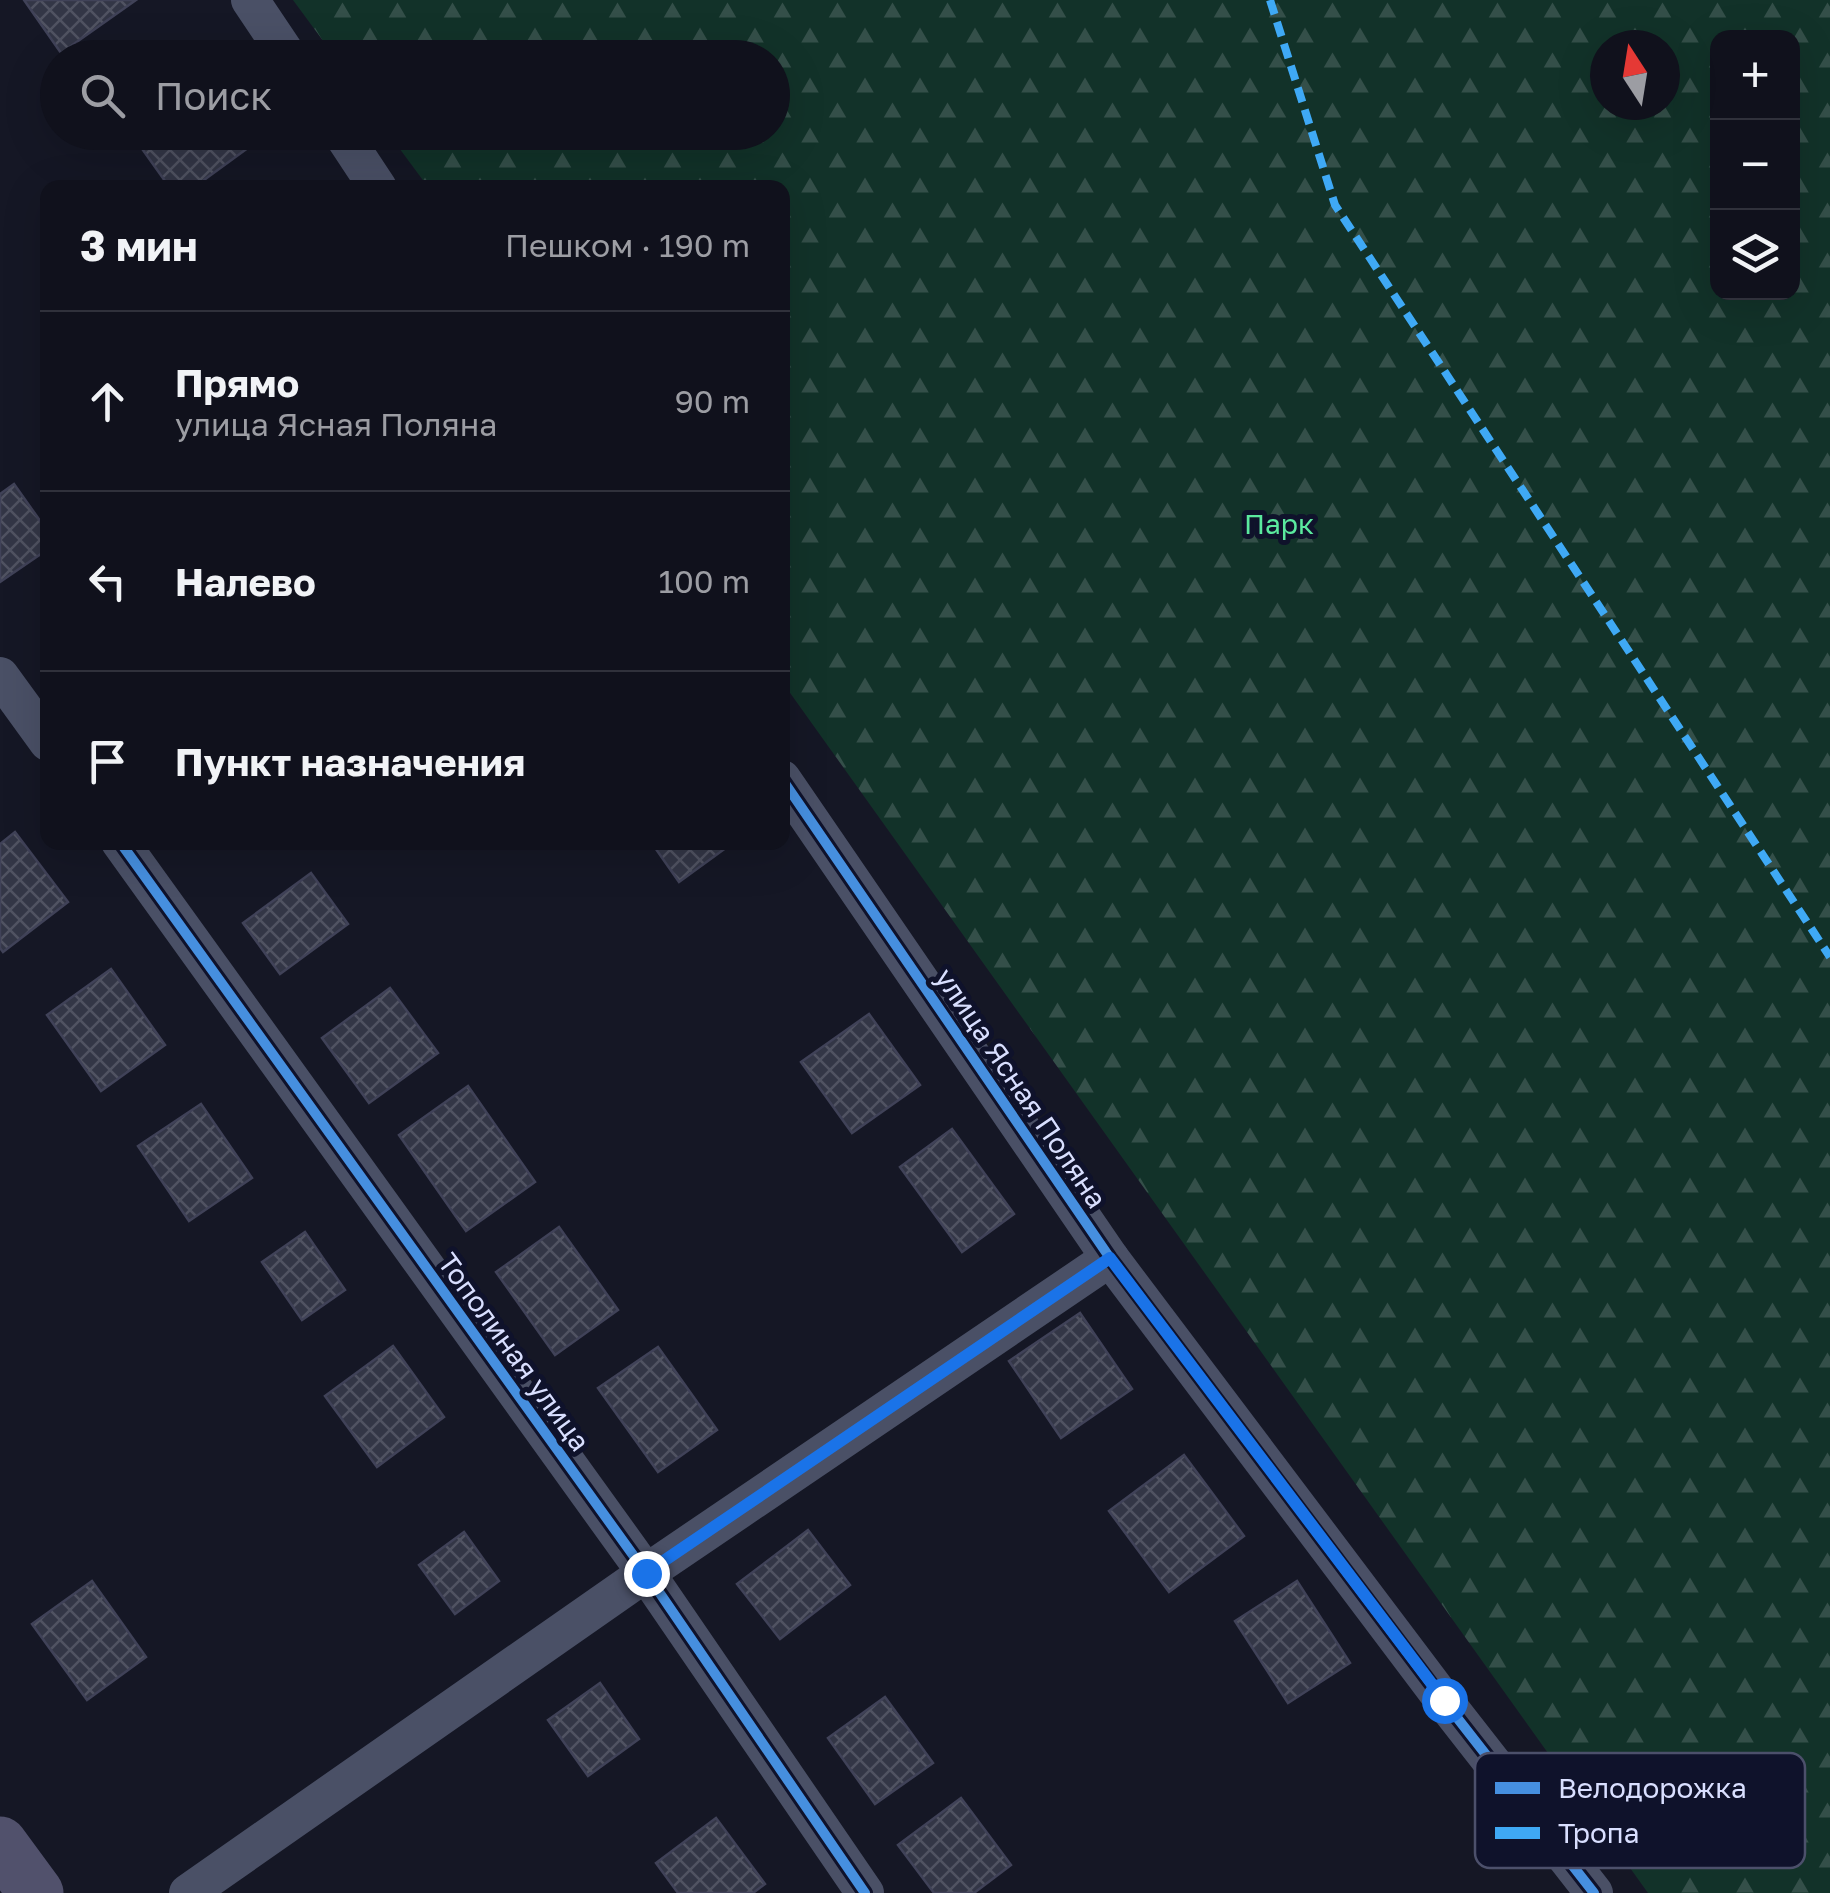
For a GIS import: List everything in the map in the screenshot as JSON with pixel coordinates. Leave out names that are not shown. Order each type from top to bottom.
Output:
[{"type":"main road","points":[[0,1844],[36,1893]]},
{"type":"street","points":[[250,0],[277,40]]},
{"type":"street","points":[[353,150],[373,180]]},
{"type":"street","points":[[0,676],[40,731]]},
{"type":"street","name":"улица Ясная Поляна","points":[[790,791],[1110,1258],[1485,1753]]},
{"type":"street","name":"Тополиная улица","points":[[126,850],[646,1573],[865,1893]]},
{"type":"street","points":[[188,1893],[646,1573],[1110,1258]]},
{"type":"street","name":"улица Ясная Поляна","points":[[1575,1868],[1594,1893]]},
{"type":"green space","name":"Парк","points":[[293,0],[1830,0],[1830,1893],[1648,1893],[1630,1868],[1805,1868],[1805,1753],[1548,1753],[790,693],[790,180],[423,180],[401,150],[790,150],[790,40],[322,40]]},
{"type":"building","points":[[24,0],[136,0],[79,40],[52,40]]},
{"type":"building","points":[[143,150],[245,150],[204,180],[164,180]]},
{"type":"building","points":[[14,484],[40,521],[40,554],[0,582],[0,494]]},
{"type":"building","points":[[15,832],[68,902],[3,952],[0,844]]},
{"type":"building","points":[[657,850],[723,850],[679,882]]},
{"type":"building","points":[[311,873],[348,924],[280,974],[243,923]]},
{"type":"building","points":[[111,969],[165,1045],[101,1091],[47,1015]]},
{"type":"building","points":[[390,988],[438,1053],[369,1103],[322,1038]]},
{"type":"building","points":[[869,1014],[920,1085],[852,1133],[801,1062]]},
{"type":"building","points":[[468,1086],[535,1182],[466,1231],[399,1135]]},
{"type":"building","points":[[201,1104],[252,1178],[189,1221],[138,1146]]},
{"type":"building","points":[[952,1129],[1014,1214],[962,1252],[900,1167]]},
{"type":"building","points":[[559,1227],[618,1310],[555,1355],[496,1272]]},
{"type":"building","points":[[305,1232],[345,1290],[302,1320],[262,1262]]},
{"type":"building","points":[[1080,1313],[1132,1389],[1061,1438],[1009,1361]]},
{"type":"building","points":[[393,1346],[444,1417],[377,1467],[325,1396]]},
{"type":"building","points":[[658,1347],[717,1430],[658,1472],[598,1388]]},
{"type":"building","points":[[1184,1455],[1244,1536],[1169,1592],[1109,1511]]},
{"type":"building","points":[[808,1530],[850,1585],[780,1639],[737,1584]]},
{"type":"building","points":[[464,1532],[499,1581],[455,1614],[419,1565]]},
{"type":"building","points":[[92,1581],[146,1657],[87,1700],[32,1624]]},
{"type":"building","points":[[1297,1581],[1350,1663],[1288,1703],[1235,1621]]},
{"type":"building","points":[[600,1683],[639,1739],[588,1776],[548,1720]]},
{"type":"building","points":[[885,1697],[933,1763],[875,1804],[828,1738]]},
{"type":"building","points":[[961,1798],[1011,1865],[974,1893],[934,1893],[898,1845]]},
{"type":"building","points":[[716,1818],[765,1884],[753,1893],[678,1893],[656,1863]]},
{"type":"marked path","points":[[1270,0],[1335,205],[1830,957]]},
{"type":"cycle path","points":[[790,791],[1110,1258],[1485,1753]]},
{"type":"cycle path","points":[[126,850],[646,1573],[865,1893]]},
{"type":"cycle path","points":[[1574,1868],[1594,1893]]},
{"type":"route","points":[[646,1573],[1110,1258],[1444,1700]]}]
